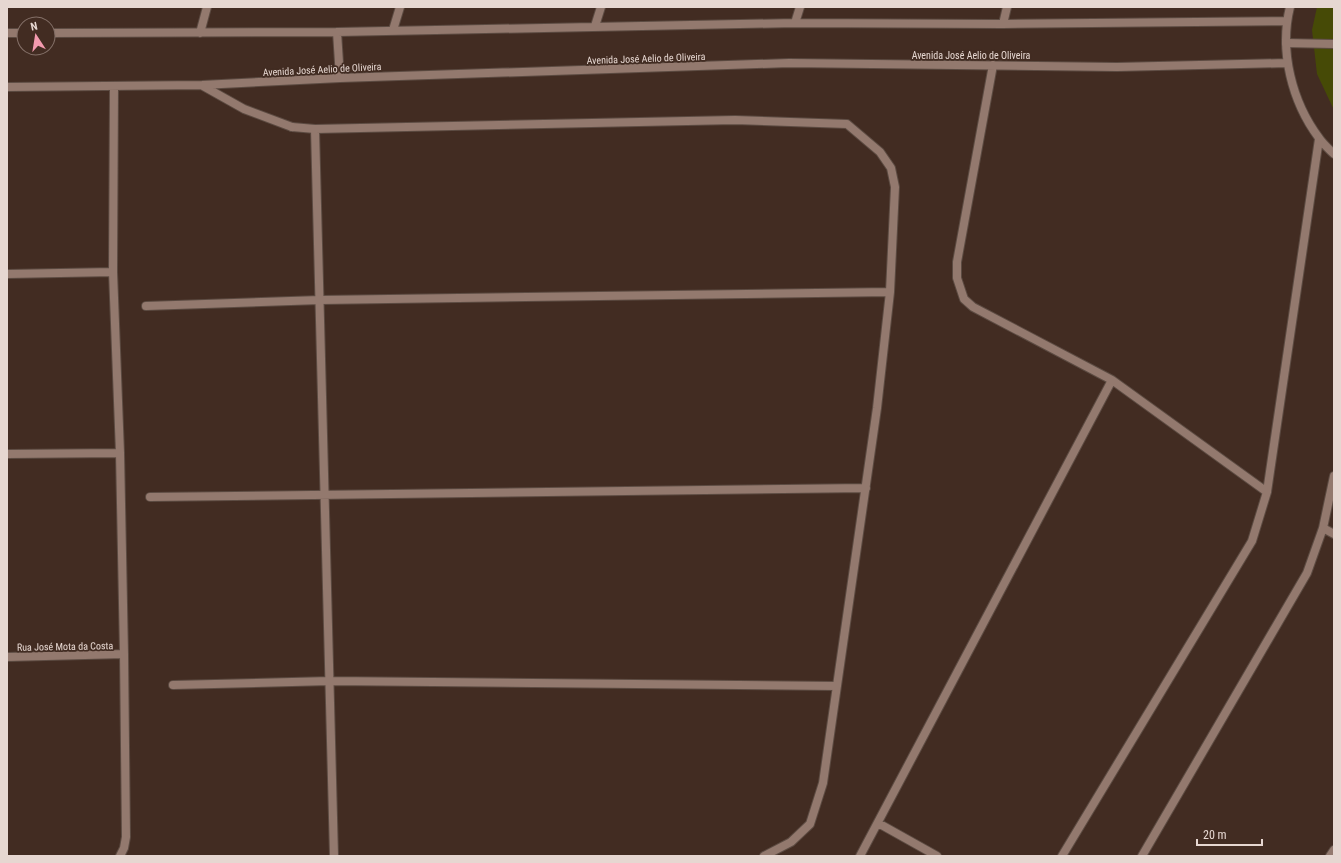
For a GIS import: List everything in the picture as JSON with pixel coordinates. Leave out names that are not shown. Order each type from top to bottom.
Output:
[{"type":"street","points":[[200,33],[207,7]]},
{"type":"street","points":[[393,30],[400,7]]},
{"type":"street","points":[[595,26],[601,7]]},
{"type":"street","points":[[795,23],[800,7]]},
{"type":"street","points":[[1003,24],[1007,7]]},
{"type":"street","points":[[1290,7],[1286,21],[1286,62],[1298,103],[1319,139],[1334,154]]},
{"type":"street","points":[[56,33],[338,32],[795,23],[1003,24],[1286,21]]},
{"type":"street","points":[[338,32],[340,78]]},
{"type":"street","points":[[1286,43],[1334,44]]},
{"type":"street","name":"Avenida José Aelio de Oliveira","points":[[7,87],[202,85],[340,78],[789,63],[1117,67],[1286,62]]},
{"type":"street","points":[[992,65],[957,262],[957,278],[964,299],[973,307],[1112,380],[1267,492]]},
{"type":"street","points":[[202,85],[244,109],[292,127],[315,129],[735,120],[847,124],[880,152],[890,168],[895,187],[890,292],[877,408],[823,783],[810,824],[791,842],[764,856]]},
{"type":"street","points":[[114,86],[113,272],[120,453],[126,837],[124,848],[120,856]]},
{"type":"street","points":[[315,129],[334,856]]},
{"type":"street","points":[[1062,856],[1252,541],[1267,492],[1319,139]]},
{"type":"street","points":[[7,274],[113,272]]},
{"type":"street","points":[[146,306],[320,300],[890,292]]},
{"type":"street","points":[[860,856],[1112,380]]},
{"type":"street","points":[[7,454],[120,453]]},
{"type":"street","points":[[1142,856],[1307,573],[1323,528],[1334,476]]},
{"type":"street","points":[[150,497],[866,488]]},
{"type":"street","points":[[1323,528],[1334,534]]},
{"type":"street","name":"Rua José Mota da Costa","points":[[7,657],[124,654]]},
{"type":"street","points":[[174,685],[330,680],[837,686]]},
{"type":"street","points":[[878,823],[937,856]]},
{"type":"street","points":[[1330,856],[1334,850]]},
{"type":"shaded area","points":[[1317,7],[1334,7],[1334,110],[1317,74],[1312,30]]}]
